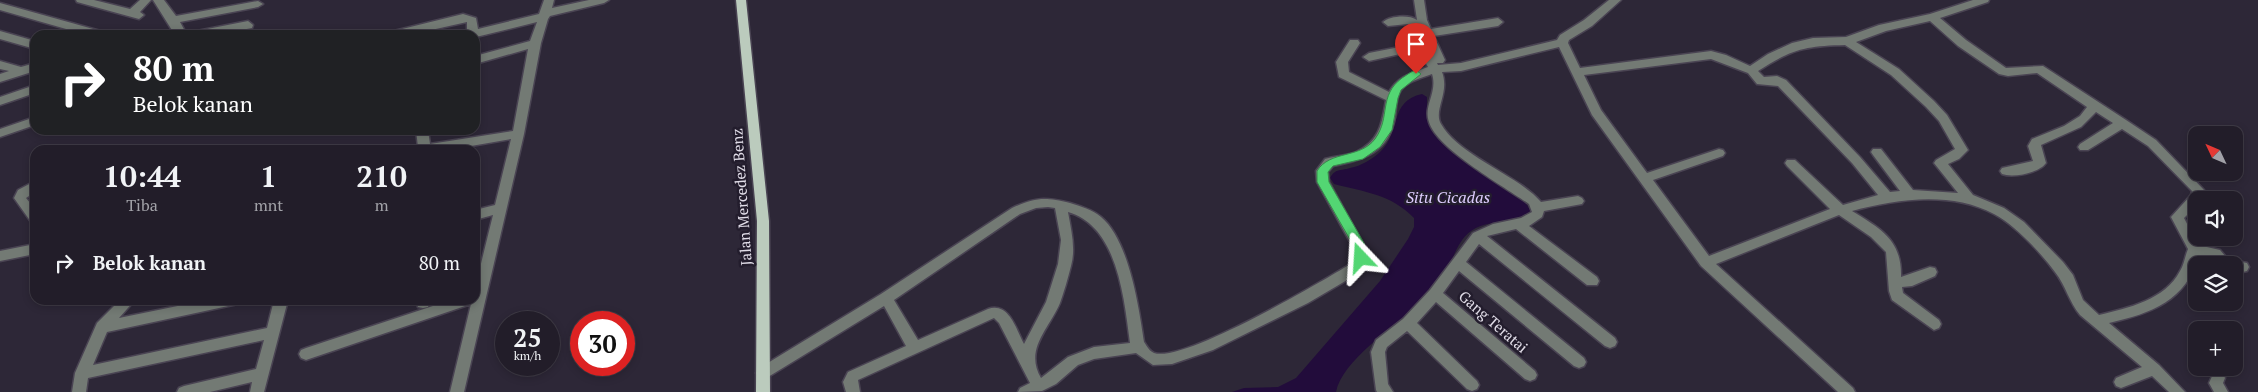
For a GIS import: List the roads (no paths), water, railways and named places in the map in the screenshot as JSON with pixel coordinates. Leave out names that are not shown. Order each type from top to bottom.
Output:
[{"type":"main road","name":"Jalan Mercedez Benz","points":[[741,0],[763,220],[763,392]]},
{"type":"street","points":[[81,0],[135,15],[146,0]]},
{"type":"street","points":[[480,277],[501,208],[518,134],[535,43],[549,0]]},
{"type":"street","points":[[480,32],[604,0]]},
{"type":"street","points":[[1386,392],[1381,386],[1379,348],[1436,294],[1478,236],[1488,230],[1518,225],[1533,219],[1538,214],[1538,206],[1533,201],[1461,150],[1436,125],[1433,117],[1440,89],[1439,69],[1422,20],[1419,0]]},
{"type":"street","points":[[1562,43],[1564,38],[1588,23],[1616,0]]},
{"type":"street","points":[[1578,72],[1711,55],[1720,55],[1745,69],[1752,70],[1772,57],[1796,46],[1813,42],[1847,41],[1883,28],[1932,18],[1984,0]]},
{"type":"street","points":[[163,1],[178,30]]},
{"type":"street","points":[[173,20],[259,2]]},
{"type":"street","points":[[244,30],[259,2]]},
{"type":"street","points":[[0,6],[83,30]]},
{"type":"street","points":[[414,30],[469,18],[472,20],[473,30]]},
{"type":"street","points":[[1932,18],[1958,40],[2003,71],[2039,69],[2152,143],[2198,190],[2198,197],[2177,217],[2194,249],[2186,274],[2168,294],[2120,316],[2096,321]]},
{"type":"street","points":[[1388,22],[1412,21],[1418,32],[1421,46],[1439,69]]},
{"type":"street","points":[[1428,33],[1498,22]]},
{"type":"street","points":[[222,30],[248,25]]},
{"type":"street","points":[[0,35],[30,44]]},
{"type":"street","points":[[1847,41],[1895,72],[1943,118],[1962,150],[1940,163],[1969,198]]},
{"type":"street","points":[[480,59],[535,43]]},
{"type":"street","points":[[1354,43],[1342,62],[1343,74],[1392,98]]},
{"type":"street","points":[[763,373],[886,298],[1016,211],[1034,203],[1060,204],[1084,213],[1096,220],[1107,232],[1116,252],[1130,296],[1137,343],[1142,352],[1153,359],[1162,360],[1208,346],[1303,299],[1354,269],[1361,258],[1361,251],[1323,182],[1322,171],[1330,162],[1359,156],[1376,144],[1387,130],[1392,98],[1397,88],[1408,78],[1439,69],[1494,60],[1562,43]]},
{"type":"street","points":[[1562,43],[1578,72],[1596,112],[1706,262],[1848,392]]},
{"type":"street","points":[[1369,57],[1421,46]]},
{"type":"street","points":[[0,65],[21,71]]},
{"type":"street","points":[[0,78],[30,68]]},
{"type":"street","points":[[1752,70],[1761,81],[1777,80],[1782,83],[1856,160],[1887,197]]},
{"type":"street","points":[[0,101],[30,91]]},
{"type":"street","points":[[2006,170],[2029,168],[2040,163],[2034,146],[2036,142],[2067,129],[2090,113],[2092,109],[2091,103]]},
{"type":"street","points":[[0,125],[30,116]]},
{"type":"street","points":[[0,132],[30,123]]},
{"type":"street","points":[[2084,147],[2122,123]]},
{"type":"street","points":[[453,145],[518,134]]},
{"type":"street","points":[[1877,152],[1910,196]]},
{"type":"street","points":[[1644,178],[1719,153]]},
{"type":"street","points":[[1791,163],[1840,210],[1886,243],[1892,252],[1897,296],[1934,324]]},
{"type":"street","points":[[30,189],[22,193],[20,198],[30,211]]},
{"type":"street","points":[[1706,262],[1840,210],[1887,197],[1969,198],[2000,211],[2020,224],[2068,279],[2078,302],[2096,321],[2154,369],[2178,392]]},
{"type":"street","points":[[1538,206],[1578,201]]},
{"type":"street","points":[[1027,363],[1032,339],[1053,303],[1065,264],[1067,240],[1060,204]]},
{"type":"street","points":[[480,214],[501,208]]},
{"type":"street","points":[[1518,225],[1592,281]]},
{"type":"street","points":[[1478,236],[1610,342]]},
{"type":"street","points":[[2194,249],[2217,256]]},
{"type":"street","points":[[0,256],[30,250]]},
{"type":"street","points":[[1459,264],[1579,362]]},
{"type":"street","points":[[1896,282],[1907,282],[1930,272]]},
{"type":"street","name":"Gang Teratai","points":[[1436,294],[1530,375]]},
{"type":"street","points":[[886,298],[915,348]]},
{"type":"street","points":[[79,392],[82,373],[102,327],[123,305]]},
{"type":"street","points":[[102,327],[209,305]]},
{"type":"street","points":[[257,392],[280,305]]},
{"type":"street","points":[[306,354],[450,305]]},
{"type":"street","points":[[457,392],[473,305]]},
{"type":"street","points":[[854,392],[850,382],[853,376],[996,313],[1004,319],[1037,383],[1031,389]]},
{"type":"street","points":[[1408,322],[1472,385]]},
{"type":"street","points":[[82,373],[274,332]]},
{"type":"street","points":[[1031,389],[1051,380],[1072,361],[1094,353],[1140,347]]},
{"type":"street","points":[[2121,382],[2154,369]]},
{"type":"street","points":[[184,392],[262,374]]},
{"type":"water","name":"Situ Cicadas","points":[[1422,94],[1427,97],[1427,115],[1430,121],[1524,200],[1530,210],[1529,215],[1513,221],[1490,223],[1471,231],[1461,241],[1446,273],[1439,283],[1415,307],[1358,357],[1340,380],[1336,392],[1232,392],[1244,388],[1278,387],[1296,378],[1380,281],[1408,239],[1414,227],[1414,218],[1405,210],[1377,195],[1334,184],[1330,178],[1337,171],[1358,166],[1378,154],[1387,143],[1404,103]]}]
